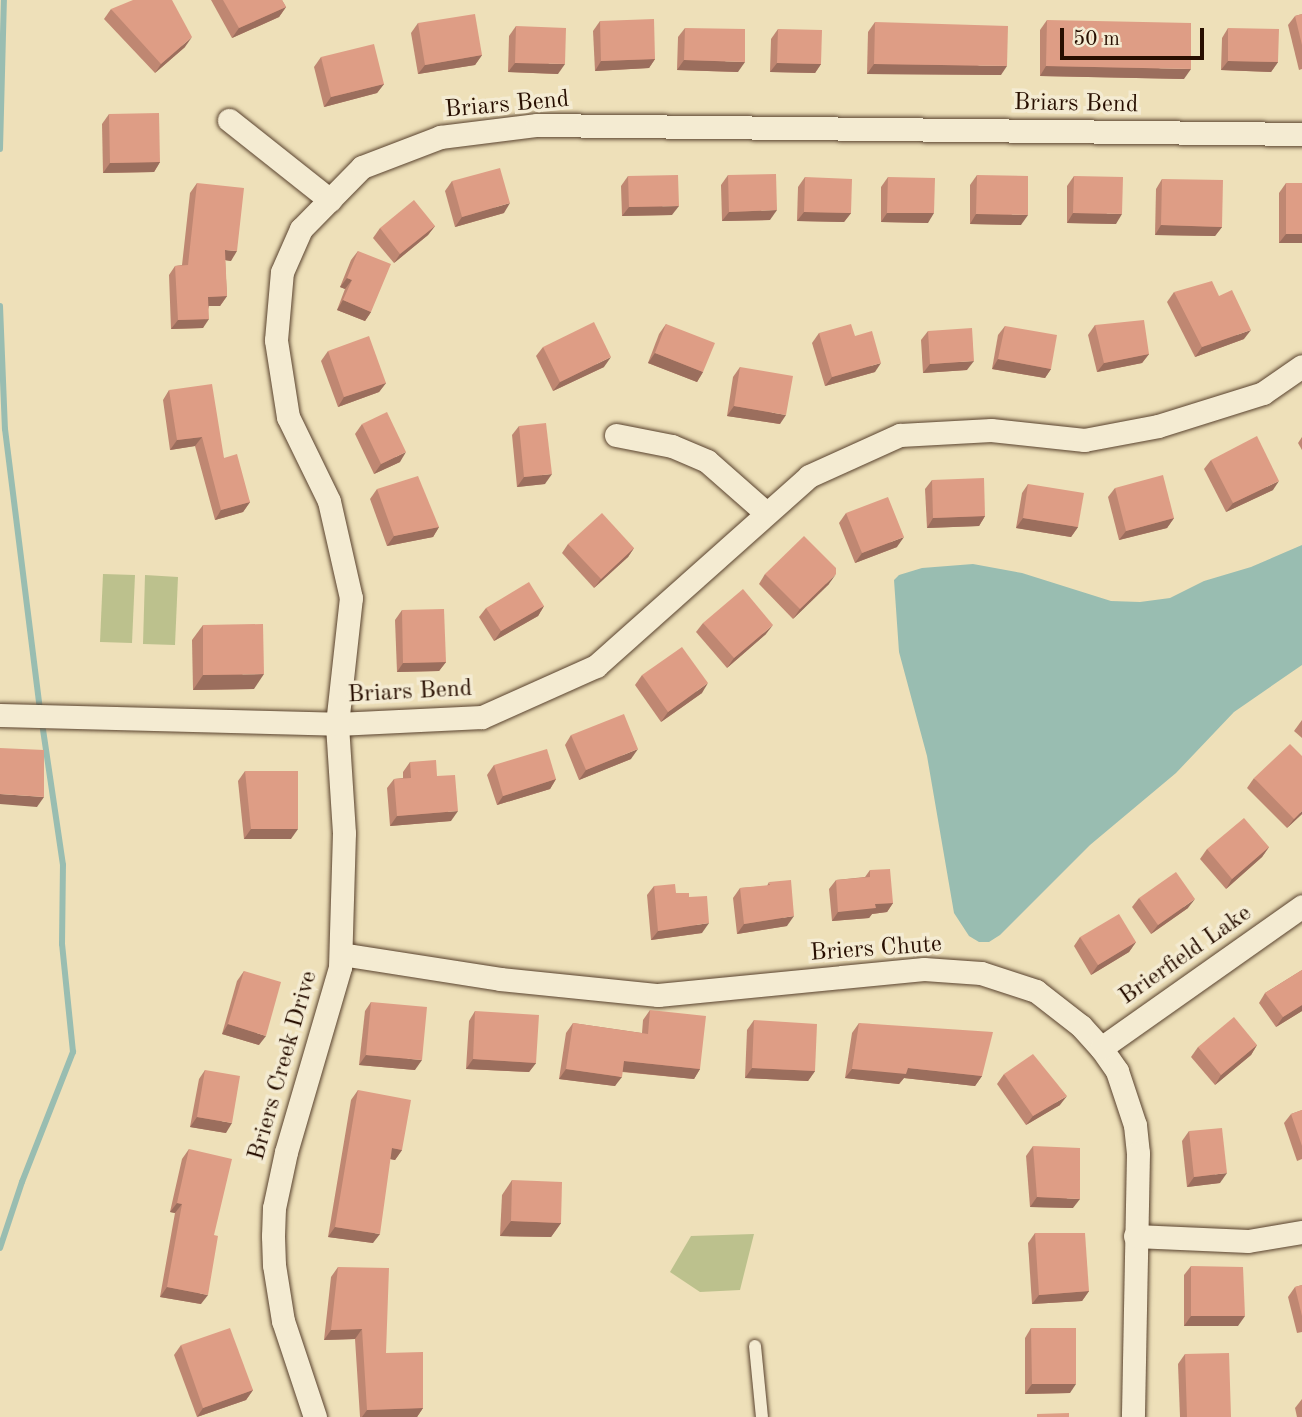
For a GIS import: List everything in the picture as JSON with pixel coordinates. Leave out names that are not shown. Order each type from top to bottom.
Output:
[{"type":"street","points":[[229,120],[330,200]]},
{"type":"street","name":"Briars Bend","points":[[337,724],[351,598],[330,501],[288,417],[276,340],[282,272],[301,229],[362,167],[440,137],[537,125],[1302,134]]},
{"type":"street","name":"Briars Bend","points":[[0,715],[337,724],[482,717],[596,666],[691,584],[808,476],[900,435],[992,430],[1084,440],[1157,426],[1263,393],[1302,366]]},
{"type":"street","points":[[615,435],[672,446],[707,461],[766,513]]},
{"type":"street","name":"Briers Creek Drive","points":[[315,1417],[277,1293],[274,1208],[286,1152],[341,954],[344,833],[337,724]]},
{"type":"street","name":"Brierfield Lake","points":[[1101,1048],[1302,906]]},
{"type":"street","name":"Briers Chute","points":[[341,954],[500,979],[658,995],[924,969],[981,973],[1036,991],[1081,1026],[1101,1048],[1117,1071],[1135,1125],[1138,1153],[1133,1417]]},
{"type":"street","points":[[1135,1236],[1248,1241],[1302,1231]]},
{"type":"lane","points":[[755,1346],[762,1417]]},
{"type":"green space","points":[[103,574],[135,575],[132,643],[100,642]]},
{"type":"green space","points":[[145,575],[178,577],[175,645],[143,644]]},
{"type":"green space","points":[[754,1234],[740,1290],[700,1292],[670,1272],[691,1236]]},
{"type":"water","points":[[1302,545],[1302,665],[1234,712],[1176,773],[1090,845],[1000,935],[989,942],[979,942],[969,936],[954,913],[927,756],[899,652],[894,580],[899,575],[922,568],[973,564],[1022,573],[1111,601],[1140,602],[1170,598],[1204,581],[1251,567]]},
{"type":"building","points":[[133,0],[172,0],[192,37],[161,64],[111,9]]},
{"type":"building","points":[[223,0],[282,0],[286,7],[239,28]]},
{"type":"building","points":[[475,14],[482,55],[425,65],[418,23]]},
{"type":"building","points":[[1302,14],[1302,45],[1295,16]]},
{"type":"building","points":[[654,19],[655,59],[601,61],[600,21]]},
{"type":"building","points":[[1047,20],[1191,23],[1191,69],[1046,66]]},
{"type":"building","points":[[875,22],[1008,26],[1007,66],[874,64]]},
{"type":"building","points":[[516,26],[566,28],[565,64],[515,63]]},
{"type":"building","points":[[685,28],[745,29],[745,62],[684,60]]},
{"type":"building","points":[[1228,28],[1279,29],[1278,62],[1228,61]]},
{"type":"building","points":[[778,29],[822,30],[821,64],[777,63]]},
{"type":"building","points":[[374,44],[384,84],[331,97],[321,57]]},
{"type":"building","points":[[159,113],[160,162],[110,163],[109,114]]},
{"type":"building","points":[[500,168],[510,203],[462,217],[452,181]]},
{"type":"building","points":[[776,174],[777,210],[729,212],[728,175]]},
{"type":"building","points":[[678,175],[679,206],[629,207],[628,176]]},
{"type":"building","points":[[977,175],[1028,176],[1028,215],[976,214]]},
{"type":"building","points":[[1074,176],[1123,177],[1122,214],[1073,213]]},
{"type":"building","points":[[805,177],[852,179],[851,213],[804,212]]},
{"type":"building","points":[[888,177],[935,178],[934,213],[887,213]]},
{"type":"building","points":[[1162,179],[1223,180],[1222,227],[1161,225]]},
{"type":"building","points":[[197,183],[244,188],[237,251],[225,250],[227,296],[208,297],[209,319],[178,320],[175,266],[188,265]]},
{"type":"building","points":[[1286,183],[1302,183],[1302,234],[1286,234]]},
{"type":"building","points":[[414,200],[435,226],[400,254],[380,228]]},
{"type":"building","points":[[358,251],[391,264],[371,312],[343,300],[352,280],[347,278]]},
{"type":"building","points":[[1212,281],[1219,296],[1232,290],[1251,330],[1202,347],[1174,292]]},
{"type":"building","points":[[1144,320],[1149,354],[1104,363],[1095,325]]},
{"type":"building","points":[[594,322],[611,357],[560,382],[543,347]]},
{"type":"building","points":[[666,324],[715,343],[703,372],[655,353]]},
{"type":"building","points":[[851,324],[855,336],[872,331],[881,363],[832,377],[819,333]]},
{"type":"building","points":[[1005,326],[1057,335],[1051,369],[998,359]]},
{"type":"building","points":[[972,328],[974,361],[930,364],[928,331]]},
{"type":"building","points":[[369,336],[386,383],[344,397],[328,351]]},
{"type":"building","points":[[740,367],[793,376],[786,415],[734,406]]},
{"type":"building","points":[[212,384],[224,458],[237,454],[250,502],[221,510],[202,437],[177,440],[169,390]]},
{"type":"building","points":[[387,412],[406,452],[381,464],[362,424]]},
{"type":"building","points":[[546,423],[552,474],[524,477],[519,426]]},
{"type":"building","points":[[1257,436],[1279,481],[1233,503],[1211,460]]},
{"type":"building","points":[[1163,475],[1174,518],[1126,531],[1115,488]]},
{"type":"building","points":[[418,476],[439,527],[394,536],[377,489]]},
{"type":"building","points":[[984,478],[985,516],[933,518],[932,480]]},
{"type":"building","points":[[1028,484],[1084,493],[1078,527],[1023,518]]},
{"type":"building","points":[[888,497],[904,537],[862,553],[846,513]]},
{"type":"building","points":[[602,513],[634,548],[601,579],[568,544]]},
{"type":"building","points":[[804,536],[836,568],[836,574],[800,609],[765,574]]},
{"type":"building","points":[[529,582],[544,606],[501,631],[486,608]]},
{"type":"building","points":[[743,589],[773,625],[734,658],[703,623]]},
{"type":"building","points":[[444,609],[446,662],[403,663],[402,610]]},
{"type":"building","points":[[263,624],[264,674],[203,675],[203,625]]},
{"type":"building","points":[[682,647],[708,683],[668,712],[642,675]]},
{"type":"building","points":[[624,714],[638,749],[586,770],[571,735]]},
{"type":"building","points":[[1290,744],[1302,756],[1302,811],[1294,819],[1254,778]]},
{"type":"building","points":[[0,748],[44,750],[44,797],[0,794]]},
{"type":"building","points":[[547,749],[556,779],[503,796],[494,765]]},
{"type":"building","points":[[436,760],[437,776],[455,775],[458,811],[397,816],[394,779],[411,778],[410,762]]},
{"type":"building","points":[[245,771],[298,771],[298,829],[251,829]]},
{"type":"building","points":[[1244,818],[1269,847],[1232,879],[1207,849]]},
{"type":"building","points":[[890,869],[893,903],[875,904],[876,908],[838,912],[836,880],[870,877],[870,870]]},
{"type":"building","points":[[1176,872],[1195,899],[1158,925],[1139,898]]},
{"type":"building","points":[[791,880],[794,916],[744,924],[740,888]]},
{"type":"building","points":[[675,884],[676,893],[689,893],[689,897],[707,896],[709,923],[658,931],[654,886]]},
{"type":"building","points":[[1119,914],[1136,942],[1098,965],[1080,937]]},
{"type":"building","points":[[1302,970],[1302,1005],[1283,1017],[1265,993]]},
{"type":"building","points":[[244,971],[281,982],[266,1036],[228,1024]]},
{"type":"building","points":[[371,1002],[427,1007],[422,1060],[366,1055]]},
{"type":"building","points":[[650,1010],[706,1016],[700,1069],[624,1061],[622,1077],[566,1069],[573,1023],[648,1034]]},
{"type":"building","points":[[475,1011],[539,1015],[536,1063],[473,1059]]},
{"type":"building","points":[[1234,1017],[1257,1045],[1221,1075],[1198,1047]]},
{"type":"building","points":[[754,1020],[817,1024],[815,1071],[752,1068]]},
{"type":"building","points":[[859,1023],[993,1032],[982,1076],[908,1068],[906,1074],[852,1069]]},
{"type":"building","points":[[1033,1054],[1067,1096],[1033,1116],[1004,1074]]},
{"type":"building","points":[[205,1070],[240,1076],[232,1123],[197,1117]]},
{"type":"building","points":[[358,1090],[411,1100],[402,1150],[392,1148],[380,1234],[335,1227]]},
{"type":"building","points":[[1302,1110],[1302,1146],[1291,1114]]},
{"type":"building","points":[[1222,1128],[1227,1173],[1194,1177],[1189,1131]]},
{"type":"building","points":[[1033,1146],[1080,1148],[1080,1199],[1037,1197]]},
{"type":"building","points":[[189,1149],[232,1159],[214,1235],[218,1236],[208,1295],[167,1287],[182,1204],[177,1203]]},
{"type":"building","points":[[512,1180],[562,1182],[561,1223],[511,1221]]},
{"type":"building","points":[[1035,1233],[1085,1233],[1089,1291],[1039,1295]]},
{"type":"building","points":[[1191,1266],[1243,1267],[1245,1316],[1191,1316]]},
{"type":"building","points":[[338,1267],[389,1268],[386,1353],[423,1352],[423,1408],[367,1410],[362,1329],[331,1330]]},
{"type":"building","points":[[1302,1285],[1302,1316],[1295,1287]]},
{"type":"building","points":[[230,1328],[253,1390],[203,1408],[181,1345]]},
{"type":"building","points":[[1031,1328],[1076,1328],[1076,1384],[1032,1384]]},
{"type":"building","points":[[1229,1353],[1231,1417],[1187,1417],[1185,1354]]},
{"type":"building","points":[[1069,1413],[1069,1417],[1037,1417],[1037,1414]]},
{"type":"waterway","points":[[0,149],[4,0]]},
{"type":"waterway","points":[[0,306],[5,429],[40,711]]},
{"type":"waterway","points":[[0,1248],[22,1182],[73,1052],[62,944],[63,865],[42,722]]}]
